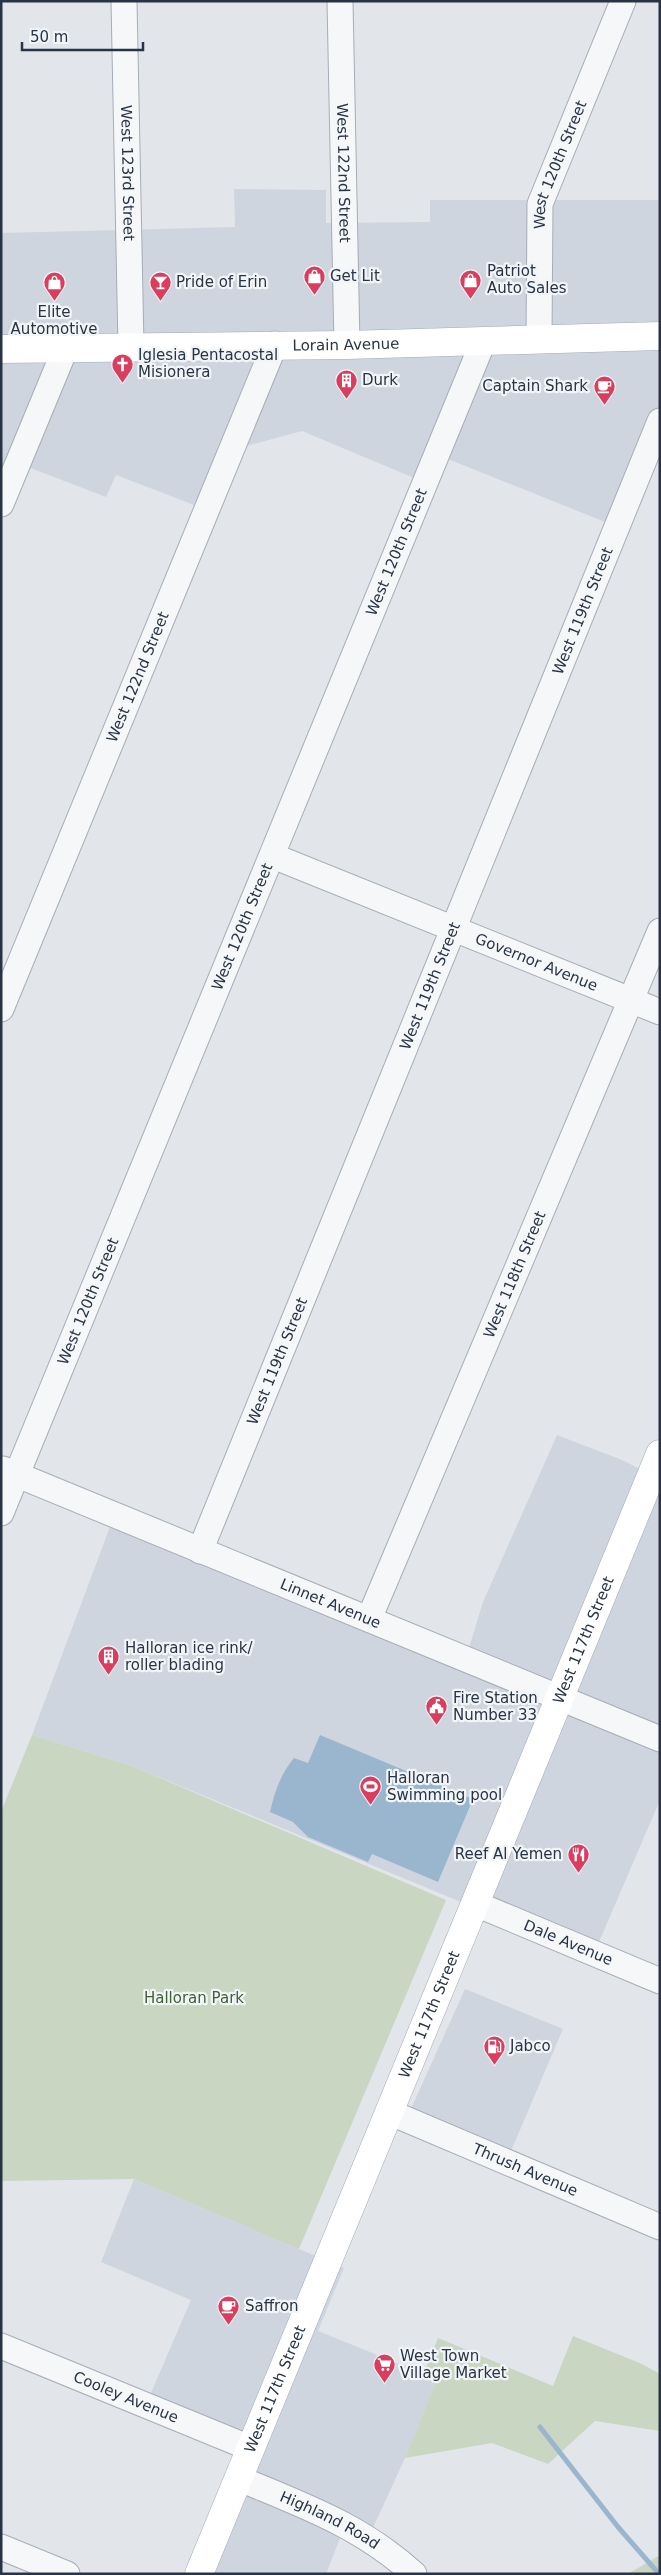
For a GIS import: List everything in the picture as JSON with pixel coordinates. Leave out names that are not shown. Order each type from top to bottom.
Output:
[{"type":"main road","name":"Lorain Avenue","points":[[1,348],[275,344],[347,346],[660,336]]},
{"type":"main road","name":"West 117th Street","points":[[199,2574],[476,1904],[559,1697],[653,1490],[660,1454]]},
{"type":"street","name":"West 123rd Street","points":[[124,1],[131,346]]},
{"type":"street","name":"West 122nd Street","points":[[340,1],[347,346]]},
{"type":"street","name":"West 120th Street","points":[[539,339],[540,204],[623,1]]},
{"type":"street","name":"West 120th Street","points":[[1,1513],[9,1472],[274,856],[483,342]]},
{"type":"street","name":"West 122nd Street","points":[[1,1009],[275,344]]},
{"type":"street","points":[[1,504],[66,347]]},
{"type":"street","name":"West 119th Street","points":[[200,1550],[660,421]]},
{"type":"street","name":"Governor Avenue","points":[[274,856],[660,1012]]},
{"type":"street","name":"West 118th Street","points":[[369,1619],[660,930]]},
{"type":"street","name":"Linnet Avenue","points":[[9,1472],[660,1739]]},
{"type":"street","name":"Dale Avenue","points":[[476,1904],[660,1981]]},
{"type":"street","name":"Thrush Avenue","points":[[389,2112],[660,2227]]},
{"type":"street","name":"Cooley Avenue","points":[[1,2346],[250,2448]]},
{"type":"street","name":"Highland Road","points":[[238,2478],[339,2520],[391,2553],[414,2574]]},
{"type":"street","points":[[1,2547],[67,2574]]},
{"type":"shaded area","points":[[234,189],[326,190],[326,223],[430,222],[430,200],[660,200],[660,431],[620,528],[443,457],[431,485],[302,431],[235,449],[210,511],[116,475],[106,497],[28,467],[1,483],[1,233],[235,227]]},
{"type":"shaded area","points":[[557,1435],[622,1460],[660,1479],[660,1800],[599,1942],[468,1887],[461,1902],[132,1766],[32,1735],[117,1508],[468,1651],[483,1602]]},
{"type":"shaded area","points":[[465,1989],[563,2029],[502,2172],[401,2131]]},
{"type":"shaded area","points":[[134,2179],[344,2268],[318,2331],[437,2379],[405,2458],[372,2530],[348,2518],[326,2574],[191,2574],[244,2441],[147,2402],[191,2300],[101,2262]]},
{"type":"green space","name":"Halloran Park","points":[[32,1735],[132,1766],[446,1900],[299,2249],[134,2179],[1,2181],[1,1812]]},
{"type":"green space","points":[[573,2336],[642,2364],[660,2374],[660,2431],[595,2421],[548,2464],[492,2443],[405,2458],[437,2379],[424,2373],[438,2338],[553,2386]]},
{"type":"green space","points":[[660,2555],[660,2574],[628,2574]]},
{"type":"water","name":"Halloran Swimming pool","points":[[320,1735],[473,1799],[438,1882],[372,1854],[368,1862],[308,1837],[293,1822],[270,1812],[276,1790],[285,1771],[294,1758],[308,1763]]},
{"type":"waterway","points":[[540,2427],[618,2527],[659,2574]]},
{"type":"place","name":"Get Lit","points":[[314,295]]},
{"type":"place","name":"Patriot Auto Sales","points":[[471,299]]},
{"type":"place","name":"Pride of Erin","points":[[160,301]]},
{"type":"place","name":"Elite Automotive","points":[[54,302]]},
{"type":"place","name":"Iglesia Pentacostal Misionera","points":[[122,383]]},
{"type":"place","name":"Durk","points":[[346,399]]},
{"type":"place","name":"Captain Shark","points":[[604,405]]},
{"type":"place","name":"Halloran ice rink/ roller blading","points":[[109,1676]]},
{"type":"place","name":"Fire Station Number 33","points":[[437,1726]]},
{"type":"place","name":"Halloran Swimming pool","points":[[371,1806]]},
{"type":"place","name":"Reef Al Yemen","points":[[578,1873]]},
{"type":"place","name":"Jabco","points":[[494,2065]]},
{"type":"place","name":"Saffron","points":[[229,2325]]},
{"type":"place","name":"West Town Village Market","points":[[384,2384]]}]
